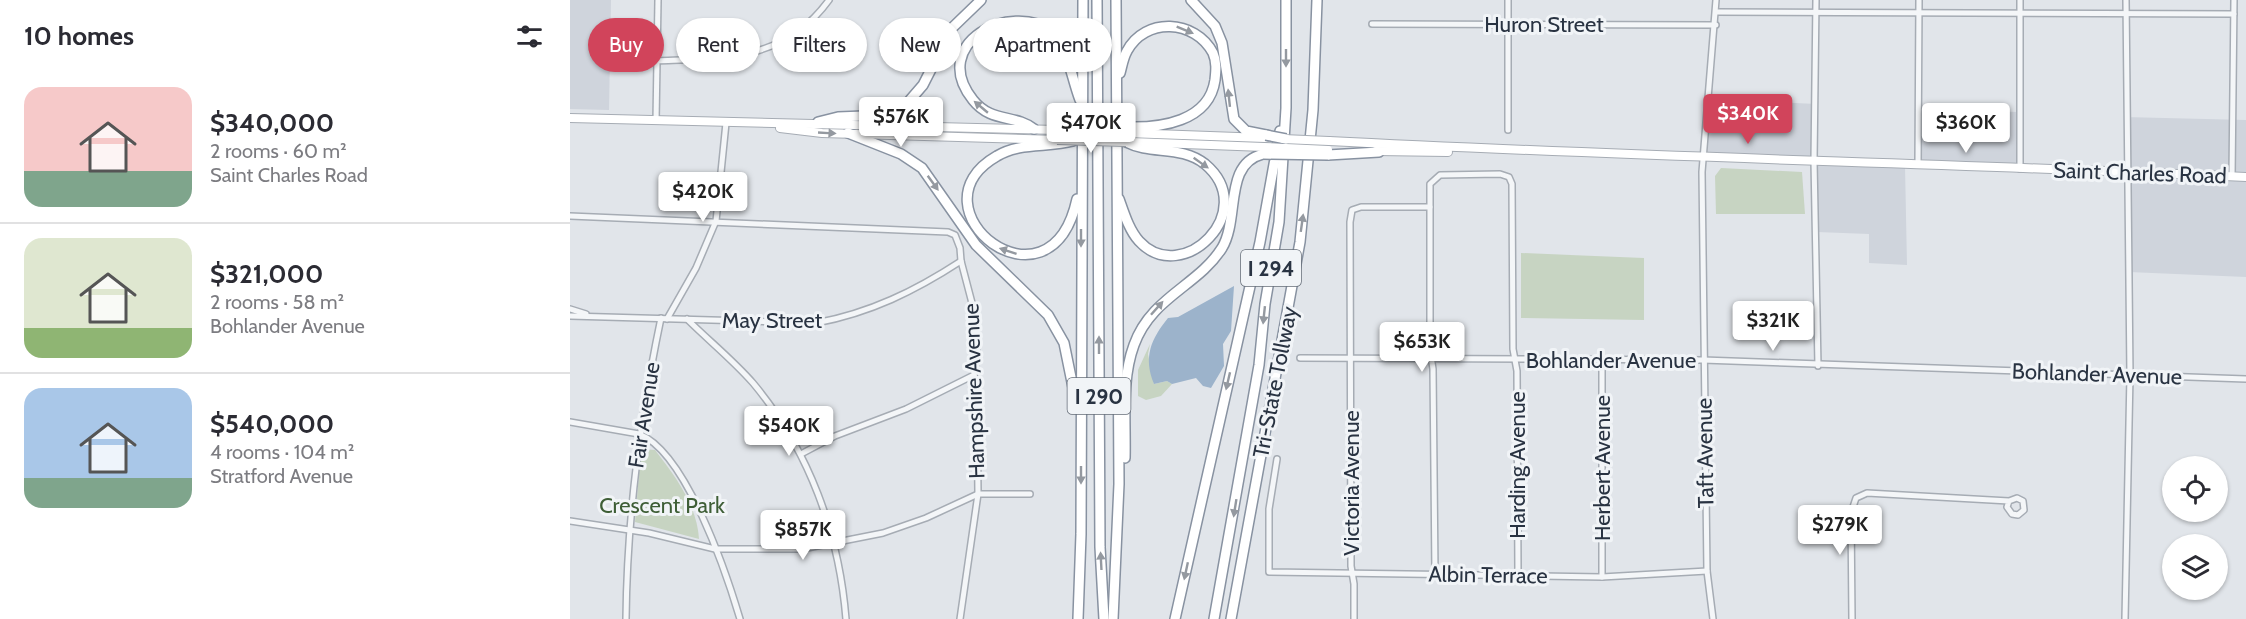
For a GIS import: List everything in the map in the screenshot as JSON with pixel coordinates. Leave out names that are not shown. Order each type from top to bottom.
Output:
[{"type":"highway","points":[[818,122],[838,117],[889,115],[904,107],[923,85],[952,28],[981,0]]},
{"type":"highway","name":"I 290","points":[[1078,619],[1083,0]]},
{"type":"highway","name":"I 290","points":[[1097,0],[1100,536],[1104,619]]},
{"type":"highway","points":[[1113,619],[1119,484],[1116,0]]},
{"type":"highway","points":[[1191,0],[1215,26],[1222,43],[1234,119],[1246,131],[1265,137],[1286,139]]},
{"type":"highway","name":"Tri-State Tollway","points":[[1214,619],[1259,365],[1265,304],[1279,222],[1286,108],[1286,0]]},
{"type":"highway","name":"Tri-State Tollway","points":[[1231,619],[1300,242],[1313,110],[1317,0]]},
{"type":"highway","points":[[1034,129],[1026,124],[999,118],[987,112],[973,99],[964,84],[960,69],[962,50],[974,28],[989,18],[1006,13],[1021,13],[1038,20],[1050,29],[1064,49],[1082,104]]},
{"type":"highway","points":[[1107,132],[1127,134],[1163,126],[1184,119],[1201,107],[1214,85],[1216,70],[1213,54],[1202,39],[1188,30],[1162,26],[1148,30],[1137,38],[1126,51],[1116,102]]},
{"type":"highway","points":[[1175,619],[1260,242],[1271,170],[1286,108]]},
{"type":"highway","points":[[848,133],[901,154],[922,168],[976,245],[1048,315],[1064,342],[1071,371],[1081,452]]},
{"type":"highway","points":[[1117,194],[1126,219],[1138,240],[1145,246],[1166,253],[1178,254],[1203,245],[1218,228],[1223,214],[1221,188],[1213,173],[1199,160],[1169,150],[1137,147],[1127,134]]},
{"type":"highway","points":[[1075,140],[1014,148],[993,158],[974,180],[969,197],[970,214],[978,231],[997,248],[1019,255],[1040,252],[1064,235],[1073,216],[1081,179]]},
{"type":"highway","points":[[1119,484],[1125,469],[1127,367],[1135,342],[1155,309],[1212,261],[1222,249],[1232,225],[1239,172],[1251,158],[1264,151],[1378,152]]},
{"type":"main road","points":[[570,118],[748,124],[848,133],[1057,143]]},
{"type":"main road","points":[[748,124],[818,122],[1107,132]]},
{"type":"main road","points":[[1075,140],[1127,134],[1265,137]]},
{"type":"main road","points":[[1127,134],[1264,151]]},
{"type":"main road","name":"Saint Charles Road","points":[[1286,139],[1494,151]]},
{"type":"main road","name":"Saint Charles Road","points":[[1378,152],[1494,151],[1703,156],[2246,177]]},
{"type":"street","points":[[658,0],[658,18]]},
{"type":"street","points":[[664,61],[727,57],[761,51],[801,30],[829,0]]},
{"type":"street","points":[[1508,0],[1508,130]]},
{"type":"street","name":"Taft Avenue","points":[[1713,619],[1707,571],[1703,360],[1703,156],[1716,25],[1716,0]]},
{"type":"street","points":[[1816,0],[1814,160],[1818,366]]},
{"type":"street","points":[[1918,165],[1919,0]]},
{"type":"street","points":[[2020,0],[2020,169]]},
{"type":"street","points":[[2125,619],[2130,375],[2126,172],[2126,0]]},
{"type":"street","points":[[2232,176],[2234,0]]},
{"type":"street","points":[[1716,12],[2234,14]]},
{"type":"street","name":"Huron Street","points":[[1372,24],[1716,25]]},
{"type":"street","points":[[656,121],[657,72]]},
{"type":"street","name":"Fair Avenue","points":[[626,619],[629,530],[639,434],[648,379],[664,319],[696,268],[716,221],[726,123]]},
{"type":"street","name":"Harding Avenue","points":[[1430,207],[1433,178],[1440,175],[1509,177],[1512,184],[1518,575]]},
{"type":"street","name":"Victoria Avenue","points":[[1354,619],[1351,566],[1352,210],[1361,207],[1430,207]]},
{"type":"street","points":[[1430,207],[1435,574]]},
{"type":"street","name":"Hampshire Avenue","points":[[570,216],[884,228],[948,232],[955,236],[959,244],[973,312],[977,354],[974,375],[978,404],[978,494],[960,619]]},
{"type":"street","name":"May Street","points":[[570,316],[804,324],[834,320],[899,298],[961,261]]},
{"type":"street","points":[[570,309],[591,316]]},
{"type":"street","points":[[687,319],[751,382],[801,454],[836,544],[846,619]]},
{"type":"street","name":"Bohlander Avenue","points":[[1300,358],[1703,360],[2246,380]]},
{"type":"street","name":"Herbert Avenue","points":[[1602,360],[1602,577]]},
{"type":"street","points":[[801,454],[835,436],[906,409],[974,375]]},
{"type":"street","points":[[570,422],[650,438],[675,465],[696,504],[715,549],[740,619]]},
{"type":"street","name":"Albin Terrace","points":[[1277,459],[1269,509],[1269,572],[1602,577],[1707,571]]},
{"type":"street","points":[[1852,619],[1851,513],[1856,498],[1868,493],[2009,501]]},
{"type":"street","points":[[570,521],[629,530],[715,549],[779,550],[836,544],[897,528],[978,494],[1030,494]]},
{"type":"shaded area","points":[[570,0],[611,0],[611,18],[588,18],[588,72],[610,72],[609,110],[570,109]]},
{"type":"shaded area","points":[[1710,99],[1817,104],[1816,158],[1707,154]]},
{"type":"shaded area","points":[[1921,109],[2018,112],[2018,167],[1920,163]]},
{"type":"shaded area","points":[[2124,117],[2246,120],[2246,175],[2124,171]]},
{"type":"shaded area","points":[[1814,161],[1905,166],[1907,265],[1869,263],[1869,234],[1817,232]]},
{"type":"shaded area","points":[[2128,174],[2246,179],[2246,277],[2129,272]]},
{"type":"green space","points":[[1721,168],[1802,172],[1805,214],[1716,214],[1715,176]]},
{"type":"green space","points":[[1521,253],[1644,258],[1644,320],[1521,318]]},
{"type":"green space","points":[[1150,344],[1148,354],[1154,384],[1167,381],[1172,384],[1161,396],[1146,400],[1138,396],[1138,370]]},
{"type":"green space","name":"Crescent Park","points":[[641,449],[655,450],[677,481],[694,514],[699,539],[635,522]]},
{"type":"water","points":[[1234,286],[1231,331],[1223,344],[1224,366],[1211,388],[1203,386],[1196,378],[1172,384],[1167,381],[1154,384],[1149,365],[1150,349],[1157,333],[1168,318],[1178,317]]}]
